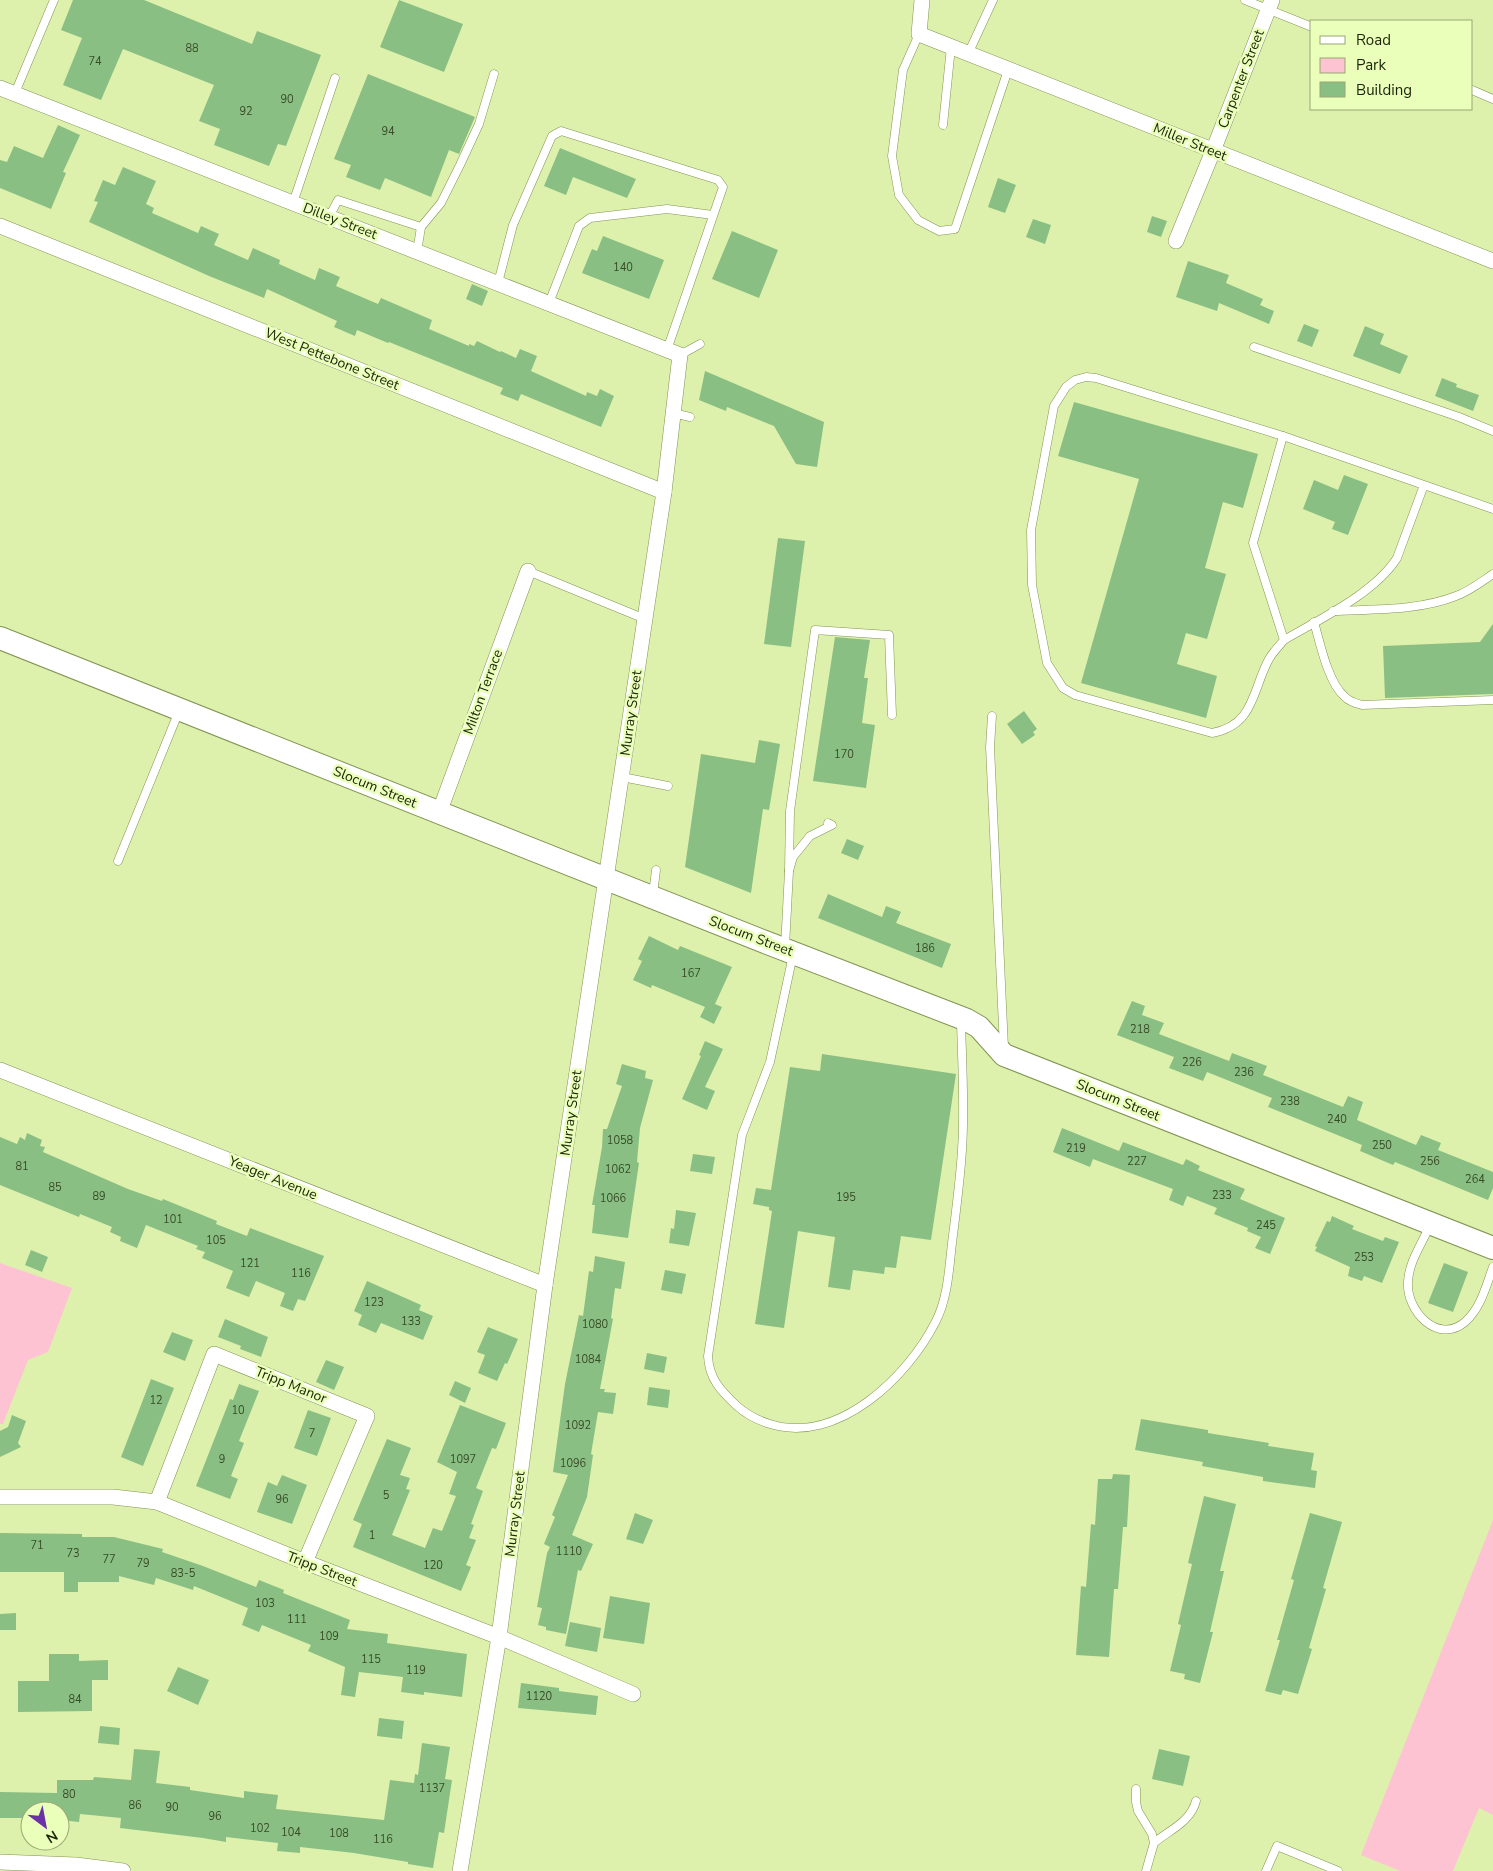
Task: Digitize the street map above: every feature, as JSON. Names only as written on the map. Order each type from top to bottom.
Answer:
[{"type":"street","points":[[919,34],[922,0]]},
{"type":"street","name":"Carpenter Street","points":[[1176,241],[1270,4]]},
{"type":"street","name":"Miller Street","points":[[919,34],[1493,262]]},
{"type":"street","name":"Dilley Street","points":[[0,88],[674,352]]},
{"type":"street","name":"West Pettebone Street","points":[[0,226],[664,492]]},
{"type":"street","name":"Murray Street","points":[[460,1871],[499,1637],[545,1285],[664,492],[674,413],[674,352]]},
{"type":"street","name":"Milton Terrace","points":[[439,813],[528,571]]},
{"type":"street","name":"Slocum Street","points":[[0,638],[961,1019],[979,1027],[1004,1055],[1493,1248]]},
{"type":"street","name":"Yeager Avenue","points":[[0,1070],[545,1285]]},
{"type":"street","name":"Tripp Manor","points":[[157,1502],[214,1354],[367,1416],[305,1562]]},
{"type":"street","name":"Tripp Street","points":[[0,1497],[113,1498],[157,1502],[499,1637],[633,1694]]},
{"type":"street","points":[[0,1862],[76,1865],[123,1871]]},
{"type":"lane","points":[[14,93],[54,0]]},
{"type":"lane","points":[[968,54],[993,0]]},
{"type":"lane","points":[[1245,0],[1270,4],[1310,26]]},
{"type":"lane","points":[[919,34],[903,70],[892,156],[899,195],[918,220],[939,231],[955,229],[1008,70]]},
{"type":"lane","points":[[943,125],[951,47]]},
{"type":"lane","points":[[417,252],[421,227],[441,203],[472,140],[479,124],[494,74]]},
{"type":"lane","points":[[293,203],[335,78]]},
{"type":"lane","points":[[1473,90],[1493,99]]},
{"type":"lane","points":[[498,283],[513,225],[552,136],[561,131],[718,180],[722,187],[674,352]]},
{"type":"lane","points":[[329,217],[338,200],[421,227]]},
{"type":"lane","points":[[549,303],[580,226],[590,218],[667,209],[713,216]]},
{"type":"lane","points":[[674,352],[700,344]]},
{"type":"lane","points":[[1254,346],[1459,417],[1493,431]]},
{"type":"lane","points":[[1424,484],[1398,558],[1391,568],[1363,592],[1284,640],[1269,660],[1254,701],[1235,725],[1212,733],[1075,695],[1063,688],[1047,663],[1032,585],[1031,530],[1054,406],[1066,387],[1075,380],[1086,377],[1096,378],[1283,436],[1424,484],[1493,509]]},
{"type":"lane","points":[[674,413],[690,417]]},
{"type":"lane","points":[[1283,436],[1253,543],[1284,640]]},
{"type":"lane","points":[[528,571],[645,619]]},
{"type":"lane","points":[[1332,611],[1409,607],[1435,603],[1473,589],[1493,574]]},
{"type":"lane","points":[[1314,622],[1332,678],[1344,697],[1352,702],[1362,705],[1493,700]]},
{"type":"lane","points":[[892,715],[889,635],[816,630],[790,811],[788,871],[789,950],[770,1062],[742,1135],[708,1356],[709,1369],[713,1379],[727,1397],[743,1412],[758,1420],[798,1429],[827,1423],[846,1415],[873,1398],[896,1379],[921,1348],[937,1320],[948,1279],[962,1149],[961,1019]]},
{"type":"lane","points":[[118,861],[180,710]]},
{"type":"lane","points":[[992,716],[990,747],[1004,1055]]},
{"type":"lane","points":[[622,777],[668,786]]},
{"type":"lane","points":[[788,871],[793,857],[810,836],[832,825],[828,823]]},
{"type":"lane","points":[[653,896],[656,870]]},
{"type":"lane","points":[[1431,1223],[1422,1244],[1414,1256],[1407,1289],[1414,1307],[1430,1325],[1437,1329],[1448,1330],[1465,1322],[1475,1311],[1493,1267]]},
{"type":"lane","points":[[1136,1789],[1138,1811],[1152,1834],[1154,1844],[1146,1871]]},
{"type":"lane","points":[[1154,1844],[1188,1818],[1194,1810],[1196,1801]]},
{"type":"lane","points":[[1266,1871],[1277,1846],[1338,1871]]},
{"type":"green space","points":[[0,1263],[72,1288],[48,1352],[28,1360],[3,1424],[0,1424]]},
{"type":"green space","points":[[1493,1520],[1493,1815],[1479,1808],[1453,1871],[1400,1871],[1361,1855]]},
{"type":"building","points":[[73,0],[144,0],[252,44],[257,31],[321,55],[286,146],[278,144],[269,166],[214,145],[220,129],[199,121],[214,85],[123,49],[101,100],[63,85],[82,38],[61,30]]},
{"type":"building","points":[[399,0],[463,24],[444,72],[380,47]]},
{"type":"building","points":[[368,74],[475,117],[459,154],[449,150],[431,197],[385,178],[380,190],[346,177],[351,165],[334,159]]},
{"type":"building","points":[[58,125],[80,135],[63,172],[66,173],[51,209],[0,188],[0,160],[7,162],[14,146],[43,158]]},
{"type":"building","points":[[560,148],[636,179],[627,198],[573,177],[566,195],[544,186]]},
{"type":"building","points":[[123,167],[156,181],[146,204],[154,208],[152,213],[198,233],[201,226],[219,234],[214,245],[248,260],[253,248],[280,260],[279,264],[315,280],[319,268],[340,277],[336,286],[378,304],[381,298],[432,320],[429,329],[469,346],[469,344],[474,346],[477,341],[516,358],[520,349],[537,356],[531,371],[586,396],[587,392],[597,396],[600,389],[614,396],[601,427],[521,394],[518,401],[500,394],[503,388],[357,330],[355,336],[334,327],[337,321],[267,289],[264,298],[209,276],[89,222],[98,202],[94,201],[103,180],[115,185]]},
{"type":"building","points":[[998,178],[1016,185],[1005,213],[988,207]]},
{"type":"building","points":[[1152,216],[1167,221],[1161,237],[1147,232]]},
{"type":"building","points":[[1033,219],[1051,225],[1045,244],[1026,237]]},
{"type":"building","points":[[732,231],[778,250],[759,298],[712,279]]},
{"type":"building","points":[[603,236],[664,260],[649,299],[582,273],[592,249],[597,251]]},
{"type":"building","points":[[1188,261],[1229,275],[1226,283],[1263,299],[1260,305],[1274,311],[1269,324],[1219,303],[1217,311],[1176,297]]},
{"type":"building","points":[[472,284],[488,291],[482,306],[466,299]]},
{"type":"building","points":[[1304,324],[1319,330],[1312,347],[1297,341]]},
{"type":"building","points":[[1365,326],[1384,334],[1380,344],[1408,356],[1400,374],[1353,356]]},
{"type":"building","points":[[705,371],[824,422],[817,467],[796,464],[774,426],[727,407],[726,411],[699,400]]},
{"type":"building","points":[[1442,378],[1457,384],[1456,387],[1479,395],[1473,411],[1435,396]]},
{"type":"building","points":[[1074,402],[1258,454],[1243,508],[1223,502],[1205,568],[1226,574],[1207,639],[1186,633],[1177,664],[1217,676],[1206,718],[1081,683],[1139,479],[1058,456]]},
{"type":"building","points":[[1344,475],[1368,484],[1348,535],[1332,529],[1335,522],[1303,509],[1314,480],[1338,490]]},
{"type":"building","points":[[778,538],[805,541],[791,647],[764,644]]},
{"type":"building","points":[[1493,624],[1493,694],[1385,698],[1383,646],[1480,642]]},
{"type":"building","points":[[835,637],[870,640],[864,678],[868,678],[862,723],[875,725],[866,788],[813,781]]},
{"type":"building","points":[[1024,711],[1037,729],[1033,732],[1035,735],[1022,744],[1007,724]]},
{"type":"building","points":[[759,740],[780,744],[769,810],[763,809],[751,893],[685,867],[701,754],[755,763]]},
{"type":"building","points":[[847,839],[864,846],[858,860],[841,853]]},
{"type":"building","points":[[828,894],[882,917],[886,906],[899,911],[901,912],[896,923],[951,944],[942,968],[818,918]]},
{"type":"building","points":[[649,936],[678,950],[680,946],[732,967],[715,1004],[722,1007],[714,1024],[700,1017],[705,1007],[652,985],[651,988],[633,980],[642,961],[638,959]]},
{"type":"building","points":[[1132,1001],[1145,1006],[1142,1015],[1164,1023],[1159,1034],[1229,1061],[1232,1053],[1267,1066],[1263,1075],[1343,1107],[1348,1096],[1363,1102],[1357,1120],[1416,1145],[1421,1135],[1441,1143],[1438,1150],[1493,1172],[1493,1188],[1488,1200],[1395,1162],[1393,1165],[1360,1151],[1362,1145],[1268,1107],[1272,1098],[1207,1072],[1203,1081],[1169,1068],[1174,1057],[1117,1035]]},
{"type":"building","points":[[705,1041],[723,1049],[705,1087],[715,1091],[707,1110],[682,1099],[701,1056],[699,1055]]},
{"type":"building","points":[[822,1054],[956,1074],[931,1240],[901,1236],[896,1268],[885,1267],[884,1274],[853,1270],[850,1290],[828,1287],[835,1237],[798,1231],[784,1328],[755,1324],[772,1211],[769,1210],[769,1207],[753,1204],[756,1188],[771,1190],[790,1067],[820,1071]]},
{"type":"building","points":[[622,1064],[646,1071],[645,1078],[653,1080],[640,1128],[637,1162],[639,1163],[628,1238],[592,1233],[595,1205],[592,1205],[602,1147],[603,1129],[607,1129],[622,1086],[616,1084]]},
{"type":"building","points":[[1062,1128],[1119,1151],[1123,1142],[1183,1165],[1186,1159],[1200,1166],[1198,1170],[1245,1189],[1240,1199],[1285,1218],[1270,1254],[1255,1248],[1261,1237],[1247,1231],[1248,1228],[1214,1214],[1217,1208],[1187,1196],[1183,1206],[1169,1200],[1173,1189],[1093,1159],[1090,1167],[1053,1152]]},
{"type":"building","points":[[27,1133],[42,1140],[40,1146],[45,1147],[43,1152],[128,1189],[162,1201],[163,1199],[217,1221],[216,1224],[247,1236],[250,1228],[324,1256],[305,1301],[298,1299],[293,1311],[280,1306],[285,1293],[256,1281],[249,1297],[226,1288],[233,1271],[202,1258],[205,1252],[196,1249],[198,1246],[146,1225],[137,1248],[120,1241],[121,1237],[110,1232],[112,1227],[80,1214],[79,1217],[0,1185],[0,1137],[17,1144],[20,1137],[25,1140]]},
{"type":"building","points":[[693,1154],[715,1157],[712,1174],[690,1171]]},
{"type":"building","points":[[676,1210],[696,1213],[689,1246],[669,1243],[671,1228],[674,1229]]},
{"type":"building","points":[[1332,1216],[1354,1226],[1352,1229],[1383,1241],[1385,1237],[1399,1242],[1382,1283],[1364,1276],[1362,1281],[1348,1276],[1350,1267],[1315,1251],[1317,1247],[1315,1246],[1327,1221],[1330,1222]]},
{"type":"building","points":[[31,1250],[48,1257],[42,1272],[25,1265]]},
{"type":"building","points":[[595,1256],[625,1262],[621,1289],[615,1288],[611,1318],[613,1319],[600,1389],[605,1389],[604,1392],[616,1393],[613,1414],[598,1412],[591,1454],[593,1455],[587,1497],[572,1535],[593,1544],[581,1571],[578,1570],[566,1634],[546,1630],[546,1627],[538,1625],[542,1608],[537,1607],[547,1553],[550,1547],[544,1544],[555,1517],[552,1515],[568,1475],[553,1472],[565,1384],[579,1315],[583,1316],[589,1271],[593,1272]]},
{"type":"building","points":[[1444,1263],[1468,1272],[1453,1312],[1428,1303]]},
{"type":"building","points":[[665,1270],[686,1274],[682,1294],[661,1290]]},
{"type":"building","points":[[367,1281],[421,1305],[419,1310],[433,1316],[423,1340],[381,1323],[376,1333],[358,1325],[362,1315],[354,1311]]},
{"type":"building","points":[[225,1319],[268,1337],[261,1357],[240,1349],[241,1346],[218,1337]]},
{"type":"building","points":[[488,1327],[518,1339],[497,1381],[478,1373],[485,1355],[477,1352]]},
{"type":"building","points":[[172,1332],[193,1340],[185,1361],[163,1352]]},
{"type":"building","points":[[647,1353],[667,1357],[664,1373],[644,1369]]},
{"type":"building","points":[[326,1360],[344,1367],[334,1390],[316,1382]]},
{"type":"building","points":[[151,1379],[174,1388],[143,1466],[121,1457]]},
{"type":"building","points":[[455,1381],[471,1388],[465,1403],[449,1395]]},
{"type":"building","points":[[239,1384],[259,1391],[239,1441],[244,1443],[231,1476],[238,1479],[230,1499],[196,1486],[230,1399],[233,1400]]},
{"type":"building","points":[[649,1387],[670,1390],[668,1408],[647,1405]]},
{"type":"building","points":[[460,1405],[506,1423],[496,1449],[492,1448],[476,1488],[483,1491],[471,1524],[474,1525],[469,1538],[476,1540],[466,1565],[471,1567],[461,1591],[353,1547],[362,1524],[353,1520],[387,1439],[411,1448],[400,1475],[410,1478],[406,1489],[410,1490],[392,1535],[425,1548],[433,1528],[442,1531],[456,1496],[449,1494],[457,1472],[437,1462]]},
{"type":"building","points":[[308,1410],[331,1418],[317,1456],[294,1448]]},
{"type":"building","points":[[12,1415],[26,1421],[18,1443],[21,1447],[0,1457],[0,1431],[8,1427]]},
{"type":"building","points":[[1141,1419],[1208,1430],[1208,1433],[1269,1443],[1268,1446],[1314,1453],[1311,1470],[1317,1471],[1315,1488],[1263,1481],[1263,1477],[1202,1466],[1203,1462],[1135,1450]]},
{"type":"building","points":[[1113,1474],[1130,1475],[1127,1527],[1123,1527],[1118,1589],[1114,1589],[1109,1657],[1076,1655],[1081,1586],[1086,1587],[1091,1524],[1095,1525],[1098,1479],[1112,1479]]},
{"type":"building","points":[[282,1475],[307,1485],[292,1524],[257,1512],[268,1482],[277,1486]]},
{"type":"building","points":[[1204,1496],[1236,1504],[1220,1571],[1224,1571],[1210,1632],[1213,1632],[1200,1683],[1184,1679],[1185,1674],[1170,1671],[1181,1625],[1178,1624],[1192,1564],[1188,1563]]},
{"type":"building","points":[[635,1513],[653,1520],[643,1544],[626,1539]]},
{"type":"building","points":[[1310,1513],[1342,1522],[1323,1588],[1326,1589],[1309,1648],[1312,1649],[1298,1694],[1283,1690],[1281,1695],[1265,1691],[1280,1640],[1277,1640],[1294,1580],[1291,1579]]},
{"type":"building","points":[[0,1533],[82,1534],[82,1537],[114,1537],[163,1549],[162,1552],[256,1587],[259,1580],[284,1590],[283,1593],[350,1620],[347,1629],[388,1634],[387,1643],[467,1654],[462,1697],[424,1692],[424,1695],[401,1692],[403,1677],[359,1672],[355,1697],[341,1695],[345,1667],[308,1651],[311,1645],[262,1625],[259,1632],[242,1625],[248,1608],[194,1586],[193,1590],[156,1578],[154,1585],[119,1576],[119,1582],[78,1582],[78,1592],[64,1592],[64,1572],[0,1572]]},
{"type":"building","points":[[610,1596],[650,1603],[644,1644],[603,1638]]},
{"type":"building","points":[[16,1613],[16,1630],[0,1630],[0,1614]]},
{"type":"building","points":[[570,1622],[601,1628],[597,1652],[565,1646]]},
{"type":"building","points":[[49,1654],[79,1654],[79,1661],[108,1660],[108,1680],[92,1680],[92,1711],[18,1712],[18,1681],[49,1681]]},
{"type":"building","points":[[178,1667],[209,1680],[198,1705],[167,1691]]},
{"type":"building","points":[[521,1683],[559,1688],[559,1691],[598,1696],[596,1715],[518,1708]]},
{"type":"building","points":[[379,1718],[404,1721],[402,1739],[377,1736]]},
{"type":"building","points":[[100,1726],[120,1728],[119,1745],[98,1743]]},
{"type":"building","points":[[422,1743],[450,1747],[445,1779],[452,1780],[444,1833],[439,1832],[433,1868],[354,1853],[300,1847],[300,1853],[277,1851],[278,1843],[226,1837],[226,1842],[120,1828],[121,1818],[80,1814],[79,1822],[70,1821],[70,1801],[20,1801],[20,1818],[0,1818],[0,1792],[57,1793],[57,1780],[93,1780],[94,1777],[131,1780],[134,1749],[160,1751],[156,1783],[190,1787],[190,1790],[244,1798],[244,1791],[278,1795],[276,1809],[384,1820],[390,1780],[414,1783],[415,1774],[418,1775]]},
{"type":"building","points":[[1159,1749],[1190,1756],[1183,1786],[1152,1779]]}]
